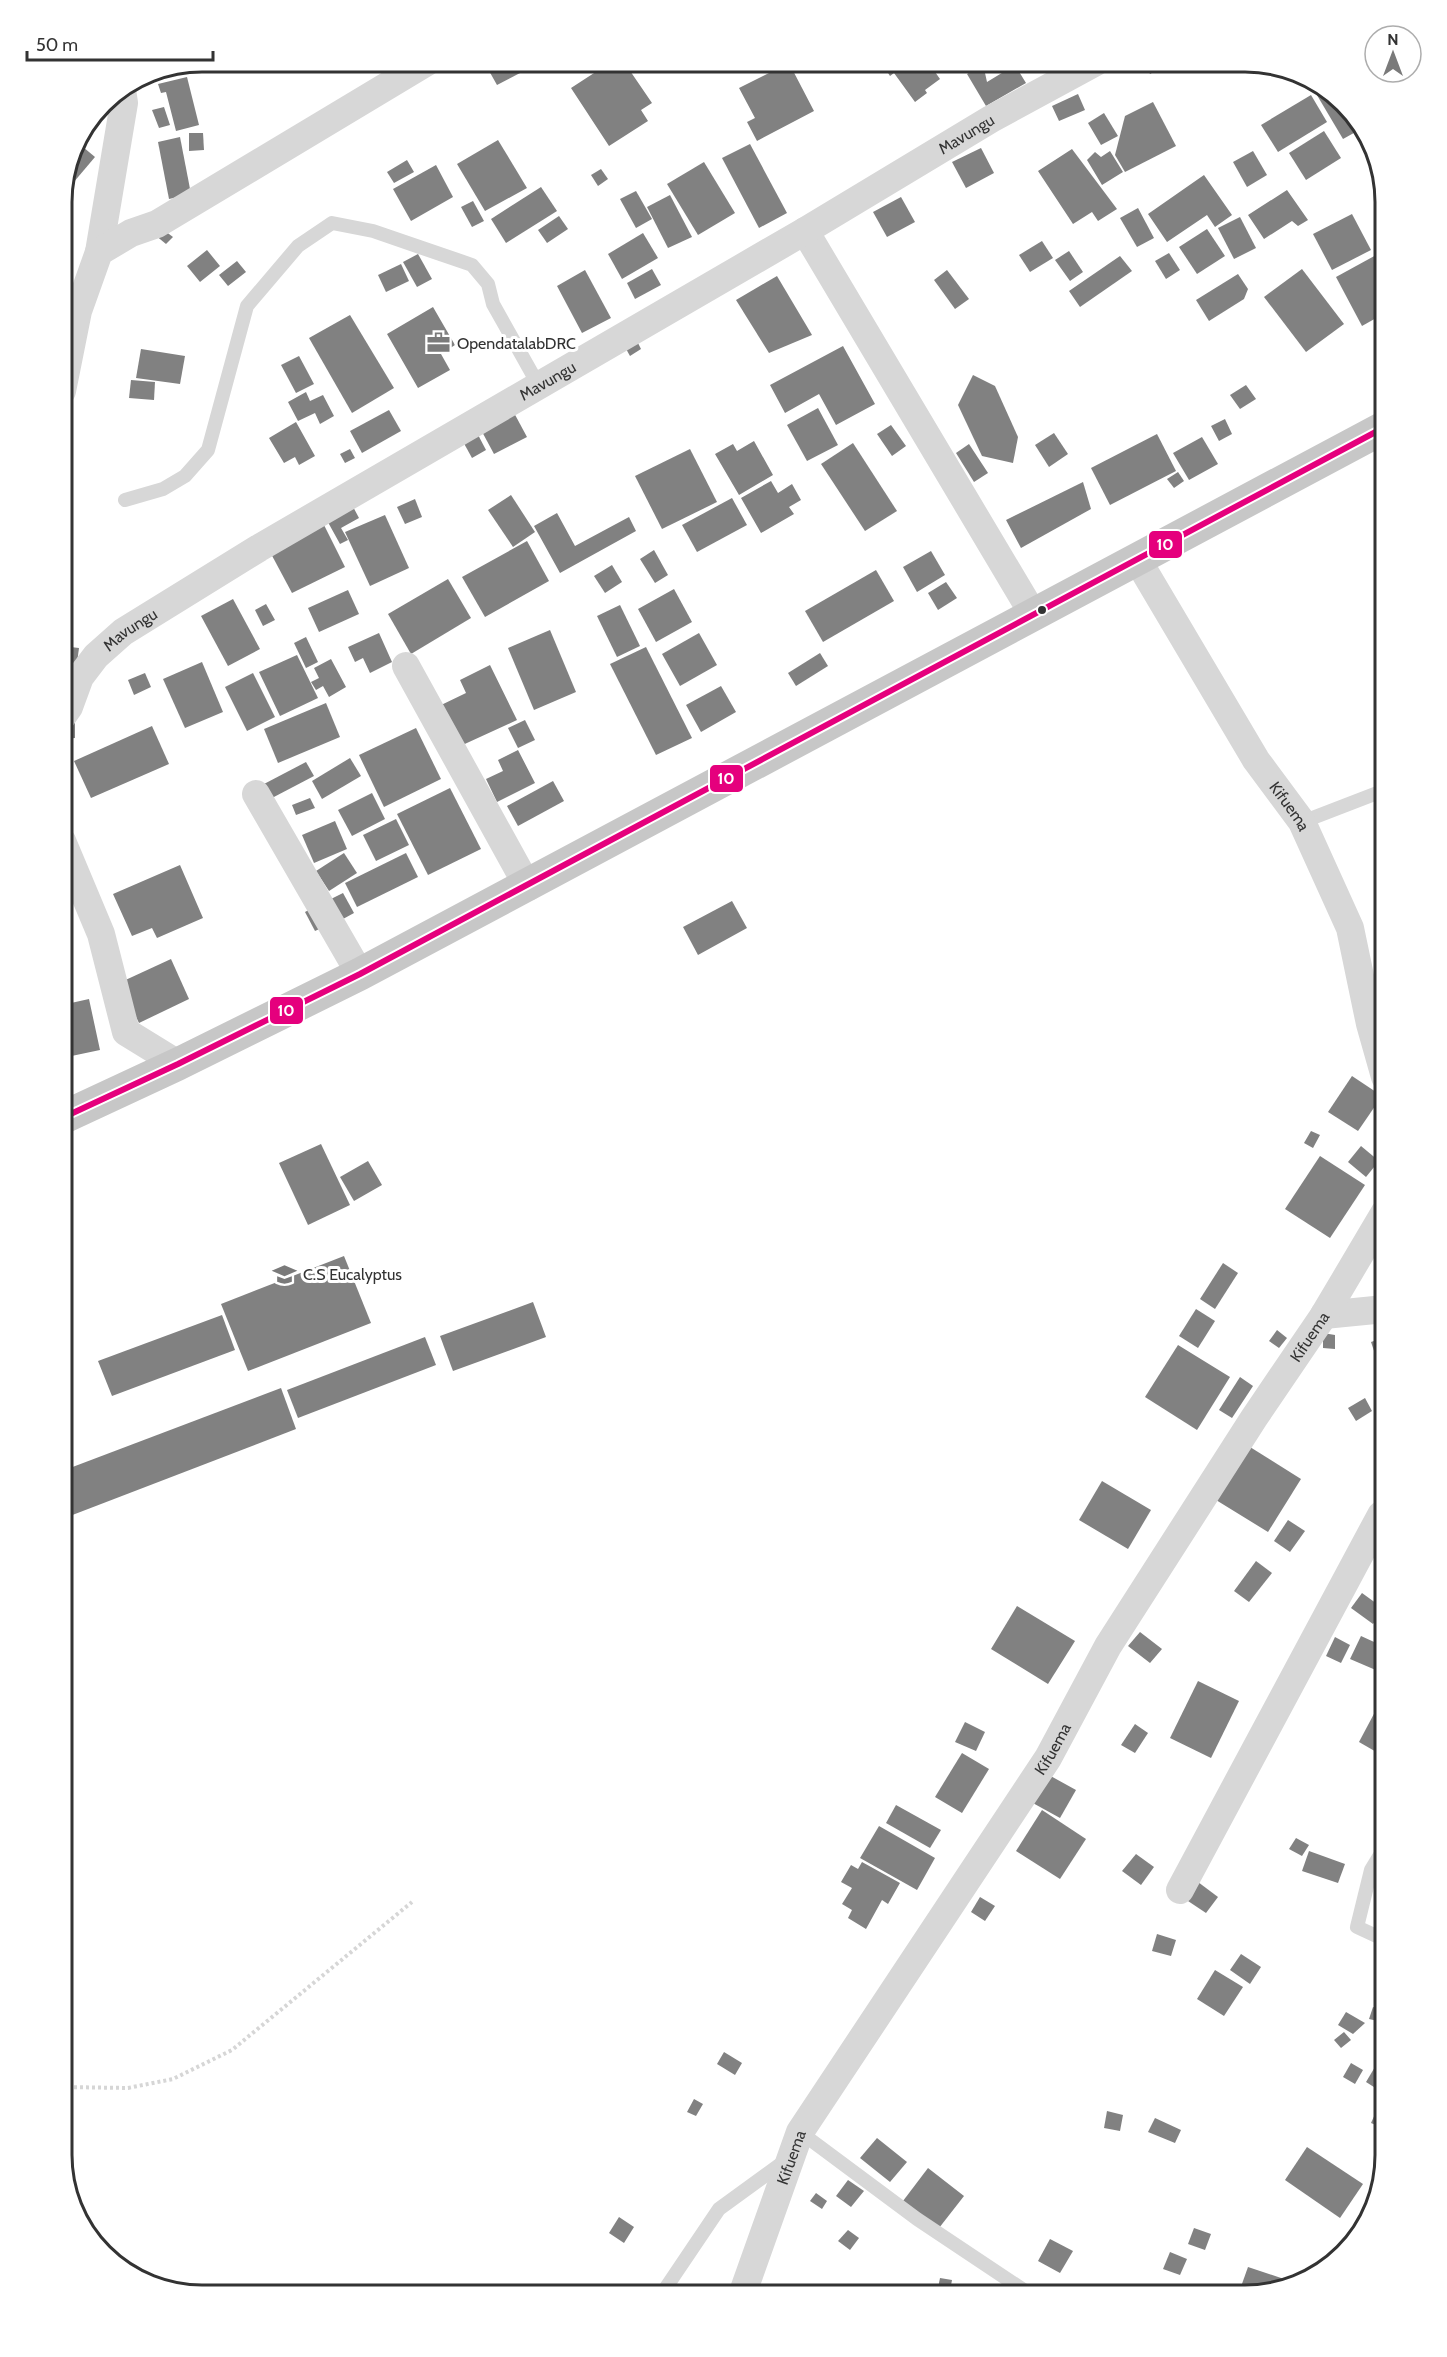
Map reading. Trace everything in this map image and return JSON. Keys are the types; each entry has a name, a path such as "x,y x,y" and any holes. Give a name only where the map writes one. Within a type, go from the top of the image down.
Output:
{"highway":[{"path":"72,1113 360,974 528,887 1033,614 1375,433"}],"street":[{"path":"99,252 131,233 157,224 410,72"},
{"name":"Mavungu","path":"72,699 80,677 96,656 123,632 259,548 805,231 991,119 1078,72"},
{"path":"72,341 78,311 99,252 123,99"},
{"path":"805,231 1033,614"},
{"name":"Kifuema","path":"1137,559 1256,760 1302,822 1350,928 1375,1014"},
{"path":"406,666 528,887"},
{"path":"256,794 360,974"},
{"path":"72,865 101,934 126,1032 178,1064"},
{"name":"Kifuema","path":"746,2285 796,2144 1048,1758 1108,1646 1254,1418 1324,1315 1375,1230"},
{"path":"1324,1315 1375,1310"},
{"path":"1180,1890 1375,1526"}],"lane":[{"path":"125,500 163,489 185,476 208,450 247,306 298,246 332,223 373,231 472,265 488,284 493,304 539,386"},
{"path":"1302,822 1375,794"},
{"path":"1375,1864 1371,1870 1357,1927 1375,1935"},
{"path":"668,2285 719,2210 796,2144 917,2219 1015,2285"}],"path":[{"path":"72,2087 128,2088 173,2079 232,2050 412,1902"}],"building":[{"path":"490,72 522,72 497,85"},
{"path":"596,72 631,72 652,103 641,110 648,121 609,146 571,88"},
{"path":"771,72 794,72 814,111 757,141 747,122 755,118 739,88"},
{"path":"887,72 935,72 940,79 925,90 927,93 915,102 894,73 890,76"},
{"path":"985,72 987,82 1003,72 1019,72 1026,83 986,106 967,74"},
{"path":"187,77 199,125 176,131 166,92 161,93 158,84"},
{"path":"1316,93 1343,116 1355,133 1343,139"},
{"path":"1078,94 1085,110 1059,121 1052,106"},
{"path":"1311,95 1327,122 1278,152 1261,125"},
{"path":"1153,102 1176,146 1125,172 1115,155 1125,116"},
{"path":"164,107 170,125 159,128 152,110"},
{"path":"1104,113 1118,136 1101,145 1088,123"},
{"path":"1324,131 1341,158 1306,180 1289,153"},
{"path":"189,133 203,133 204,150 189,151"},
{"path":"180,137 191,194 169,199 158,142"},
{"path":"498,140 527,188 485,211 457,164"},
{"path":"750,144 787,213 759,228 722,158"},
{"path":"84,148 95,157 74,182"},
{"path":"981,148 994,173 966,188 952,162"},
{"path":"1072,149 1117,209 1098,221 1092,212 1073,224 1038,171"},
{"path":"1110,151 1123,172 1102,185 1087,160 1095,152 1101,157"},
{"path":"1253,151 1267,175 1247,187 1233,162"},
{"path":"407,160 414,172 394,183 387,172"},
{"path":"704,162 735,213 698,235 667,184"},
{"path":"436,165 453,197 411,221 393,189"},
{"path":"601,169 608,179 598,186 591,175"},
{"path":"1204,175 1232,215 1215,227 1207,215 1167,242 1148,214"},
{"path":"541,187 557,211 506,243 491,219"},
{"path":"1287,190 1308,220 1298,226 1292,221 1264,239 1248,215"},
{"path":"636,191 652,219 636,228 620,199"},
{"path":"670,195 692,237 668,248 647,207"},
{"path":"901,197 915,222 887,237 873,212"},
{"path":"473,201 484,221 472,227 461,207"},
{"path":"1138,208 1154,238 1137,247 1120,218"},
{"path":"1352,214 1371,250 1332,270 1313,234"},
{"path":"559,216 568,229 547,243 538,230"},
{"path":"1240,217 1256,248 1234,259 1218,228"},
{"path":"161,228 173,237 166,244 155,235"},
{"path":"1207,229 1225,256 1197,274 1179,247"},
{"path":"643,233 658,258 622,279 608,254"},
{"path":"1042,241 1053,258 1030,272 1019,255"},
{"path":"207,250 220,266 200,282 187,266"},
{"path":"1069,251 1083,272 1070,281 1055,260"},
{"path":"1169,253 1180,270 1166,279 1155,261"},
{"path":"418,254 432,279 417,287 403,262"},
{"path":"1120,256 1132,271 1080,307 1069,291"},
{"path":"1375,256 1375,319 1362,326 1336,277"},
{"path":"237,261 246,272 228,286 219,275"},
{"path":"401,264 409,281 386,292 378,275"},
{"path":"652,269 661,285 635,299 627,283"},
{"path":"1302,269 1344,324 1306,352 1264,297"},
{"path":"585,270 611,318 582,333 557,286"},
{"path":"947,270 969,299 955,309 934,280"},
{"path":"1238,274 1248,289 1244,299 1209,321 1196,300"},
{"path":"777,276 812,335 769,353 736,300"},
{"path":"433,307 455,345 441,354 450,370 418,388 387,334"},
{"path":"350,315 394,388 352,413 309,338"},
{"path":"637,341 641,349 630,356 625,347"},
{"path":"843,346 875,404 836,425 819,394 785,413 770,385"},
{"path":"141,349 185,356 180,384 136,378"},
{"path":"299,356 314,384 296,393 281,365"},
{"path":"973,375 995,386 1018,437 1013,463 982,456 958,405"},
{"path":"131,380 155,382 154,400 129,398"},
{"path":"1246,385 1256,399 1240,409 1230,395"},
{"path":"306,392 310,401 323,395 334,416 320,424 315,413 298,421 288,402"},
{"path":"818,408 838,445 807,461 787,425"},
{"path":"389,410 401,431 362,453 350,431"},
{"path":"513,411 527,437 494,454 480,428"},
{"path":"1225,419 1232,434 1219,441 1211,426"},
{"path":"296,422 315,456 299,465 295,457 284,463 269,438"},
{"path":"891,425 906,446 892,456 877,434"},
{"path":"476,431 486,450 472,458 461,438"},
{"path":"1054,433 1068,454 1049,467 1035,445"},
{"path":"1157,434 1176,471 1110,505 1091,468"},
{"path":"1202,437 1218,464 1189,480 1173,453"},
{"path":"754,441 773,475 739,495 715,454 733,444 737,451"},
{"path":"853,443 897,511 865,531 821,464"},
{"path":"969,444 988,473 974,482 956,453"},
{"path":"350,449 355,458 345,463 340,454"},
{"path":"690,449 717,502 662,529 635,476"},
{"path":"1178,472 1184,481 1174,488 1167,479"},
{"path":"771,481 778,493 792,484 801,500 789,507 794,514 761,533 741,498"},
{"path":"1083,482 1091,509 1021,548 1006,520"},
{"path":"511,495 535,532 513,547 488,510"},
{"path":"732,498 747,525 697,552 682,525"},
{"path":"415,499 422,517 405,524 397,507"},
{"path":"350,501 359,518 341,528 348,540 340,544 324,515"},
{"path":"557,513 575,546 629,517 636,531 560,573 534,526"},
{"path":"385,515 409,568 370,586 345,532"},
{"path":"323,523 345,567 292,593 269,550"},
{"path":"527,541 549,581 485,617 462,577"},
{"path":"654,550 668,575 655,583 640,559"},
{"path":"931,551 945,575 917,592 903,567"},
{"path":"612,565 622,582 605,593 594,576"},
{"path":"876,570 894,601 823,642 805,611"},
{"path":"448,579 471,618 411,654 388,614"},
{"path":"946,582 957,598 938,610 928,593"},
{"path":"674,589 692,622 656,642 638,609"},
{"path":"348,590 359,614 319,632 308,608"},
{"path":"233,599 260,649 228,666 201,616"},
{"path":"266,604 275,620 263,626 255,610"},
{"path":"620,605 640,646 617,657 597,616"},
{"path":"550,630 576,692 534,710 508,648"},
{"path":"379,633 392,662 370,673 363,658 355,662 348,647"},
{"path":"699,633 717,665 680,686 662,654"},
{"path":"306,637 318,662 306,668 294,643"},
{"path":"72,647 79,648 75,678 72,678"},
{"path":"646,647 692,738 656,755 610,664"},
{"path":"820,653 828,666 796,686 788,673"},
{"path":"297,655 318,698 280,716 259,672"},
{"path":"331,659 346,687 329,697 323,686 316,690 311,682 319,678 314,668"},
{"path":"202,662 223,712 185,728 163,679"},
{"path":"490,665 517,720 456,748 437,707 466,693 460,680"},
{"path":"145,673 151,687 134,695 128,680"},
{"path":"253,673 275,717 247,731 225,687"},
{"path":"721,686 736,712 701,732 686,705"},
{"path":"326,703 340,737 278,763 264,729"},
{"path":"525,720 535,740 518,748 508,728"},
{"path":"72,723 75,723 75,738 72,738"},
{"path":"152,726 169,764 91,798 74,761"},
{"path":"416,728 441,779 384,807 359,755"},
{"path":"518,750 535,783 497,802 486,779 503,771 498,760"},
{"path":"350,758 361,776 322,799 312,781"},
{"path":"306,762 314,776 272,798 264,784"},
{"path":"553,781 564,801 518,826 507,806"},
{"path":"450,788 481,849 428,875 397,814"},
{"path":"372,793 385,819 352,836 338,810"},
{"path":"310,798 315,808 296,815 292,805"},
{"path":"396,819 409,845 376,861 363,835"},
{"path":"335,821 347,849 314,863 302,835"},
{"path":"344,853 357,873 329,891 316,871"},
{"path":"406,853 418,877 357,907 345,883"},
{"path":"180,865 203,918 157,938 152,928 132,936 113,894"},
{"path":"343,893 354,913 343,919 331,899"},
{"path":"732,901 747,928 698,955 683,927"},
{"path":"316,906 326,926 315,931 305,912"},
{"path":"171,959 189,999 139,1023 119,983"},
{"path":"89,999 100,1050 72,1056 72,1003"},
{"path":"1352,1076 1375,1091 1375,1106 1358,1131 1328,1112"},
{"path":"1311,1131 1320,1135 1313,1148 1304,1143"},
{"path":"321,1144 350,1205 308,1225 279,1163"},
{"path":"1361,1146 1375,1158 1375,1166 1366,1177 1348,1162"},
{"path":"1320,1156 1365,1185 1330,1238 1285,1209"},
{"path":"368,1161 382,1185 354,1201 340,1177"},
{"path":"344,1256 371,1323 248,1371 221,1304"},
{"path":"1223,1263 1238,1273 1215,1309 1200,1299"},
{"path":"533,1302 546,1337 453,1371 440,1336"},
{"path":"1196,1309 1215,1321 1198,1348 1179,1336"},
{"path":"222,1315 235,1350 112,1396 98,1361"},
{"path":"1277,1330 1287,1338 1279,1348 1269,1341"},
{"path":"1323,1333 1335,1335 1335,1349 1323,1348"},
{"path":"425,1337 436,1365 298,1418 287,1390"},
{"path":"1375,1341 1375,1354 1371,1342"},
{"path":"1178,1345 1230,1377 1197,1430 1145,1397"},
{"path":"1240,1377 1253,1386 1232,1418 1219,1410"},
{"path":"281,1388 296,1429 72,1515 72,1467"},
{"path":"1365,1398 1372,1411 1356,1421 1348,1408"},
{"path":"1250,1447 1301,1479 1268,1532 1216,1500"},
{"path":"1102,1481 1151,1510 1128,1549 1079,1520"},
{"path":"1288,1520 1305,1531 1290,1552 1274,1541"},
{"path":"1256,1561 1272,1573 1249,1602 1234,1591"},
{"path":"1362,1593 1375,1602 1375,1621 1373,1624 1351,1608"},
{"path":"1017,1606 1075,1641 1048,1684 991,1649"},
{"path":"1140,1632 1162,1649 1150,1663 1128,1646"},
{"path":"1361,1636 1375,1642 1375,1670 1350,1659"},
{"path":"1335,1637 1350,1645 1341,1663 1326,1656"},
{"path":"1198,1681 1239,1701 1211,1758 1170,1738"},
{"path":"1375,1712 1375,1751 1359,1742"},
{"path":"965,1722 985,1732 976,1751 955,1742"},
{"path":"1135,1724 1148,1733 1135,1753 1121,1745"},
{"path":"962,1753 989,1769 962,1813 935,1797"},
{"path":"1047,1774 1076,1790 1060,1818 1031,1802"},
{"path":"896,1805 941,1830 930,1848 886,1823"},
{"path":"1042,1810 1086,1839 1060,1879 1016,1851"},
{"path":"879,1826 935,1858 917,1890 860,1858"},
{"path":"1296,1838 1309,1845 1302,1856 1289,1849"},
{"path":"1309,1851 1345,1864 1338,1883 1302,1871"},
{"path":"1136,1854 1154,1867 1141,1885 1122,1871"},
{"path":"862,1862 900,1883 888,1904 882,1900 866,1929 848,1918 852,1910 842,1904 852,1888 841,1882 851,1865 858,1869"},
{"path":"1198,1882 1218,1897 1206,1913 1185,1899"},
{"path":"980,1897 995,1906 985,1921 971,1912"},
{"path":"1157,1934 1176,1940 1171,1956 1152,1951"},
{"path":"1241,1954 1261,1967 1250,1984 1230,1970"},
{"path":"1215,1970 1243,1987 1224,2016 1197,1999"},
{"path":"1373,2007 1375,2008 1375,2020 1369,2019"},
{"path":"1346,2012 1365,2023 1353,2034 1338,2025"},
{"path":"1344,2032 1351,2040 1341,2048 1334,2040"},
{"path":"724,2052 742,2063 735,2075 717,2064"},
{"path":"1351,2063 1363,2070 1355,2084 1343,2077"},
{"path":"1375,2067 1375,2088 1366,2082"},
{"path":"694,2099 703,2104 696,2116 687,2112"},
{"path":"1107,2111 1123,2115 1120,2131 1104,2128"},
{"path":"1155,2118 1181,2130 1175,2143 1148,2132"},
{"path":"877,2138 907,2162 890,2182 860,2158"},
{"path":"1307,2147 1363,2184 1340,2218 1285,2180"},
{"path":"928,2168 964,2196 939,2228 903,2201"},
{"path":"848,2180 864,2191 851,2207 836,2196"},
{"path":"816,2193 827,2201 822,2209 810,2201"},
{"path":"619,2217 634,2227 624,2243 609,2233"},
{"path":"1194,2228 1211,2234 1205,2250 1188,2244"},
{"path":"848,2230 859,2238 850,2250 838,2241"},
{"path":"1050,2239 1073,2251 1060,2273 1038,2261"},
{"path":"1170,2252 1187,2259 1180,2275 1163,2269"},
{"path":"1248,2267 1283,2279 1253,2285 1242,2285"},
{"path":"940,2278 952,2280 951,2285 939,2285"}],"transit line":[{"name":"10","path":"72,1113 360,974 1375,432"}],"place":[{"name":"OpendatalabDRC","path":"439,343"},
{"name":"C.S Eucalyptus","path":"285,1274"}]}
